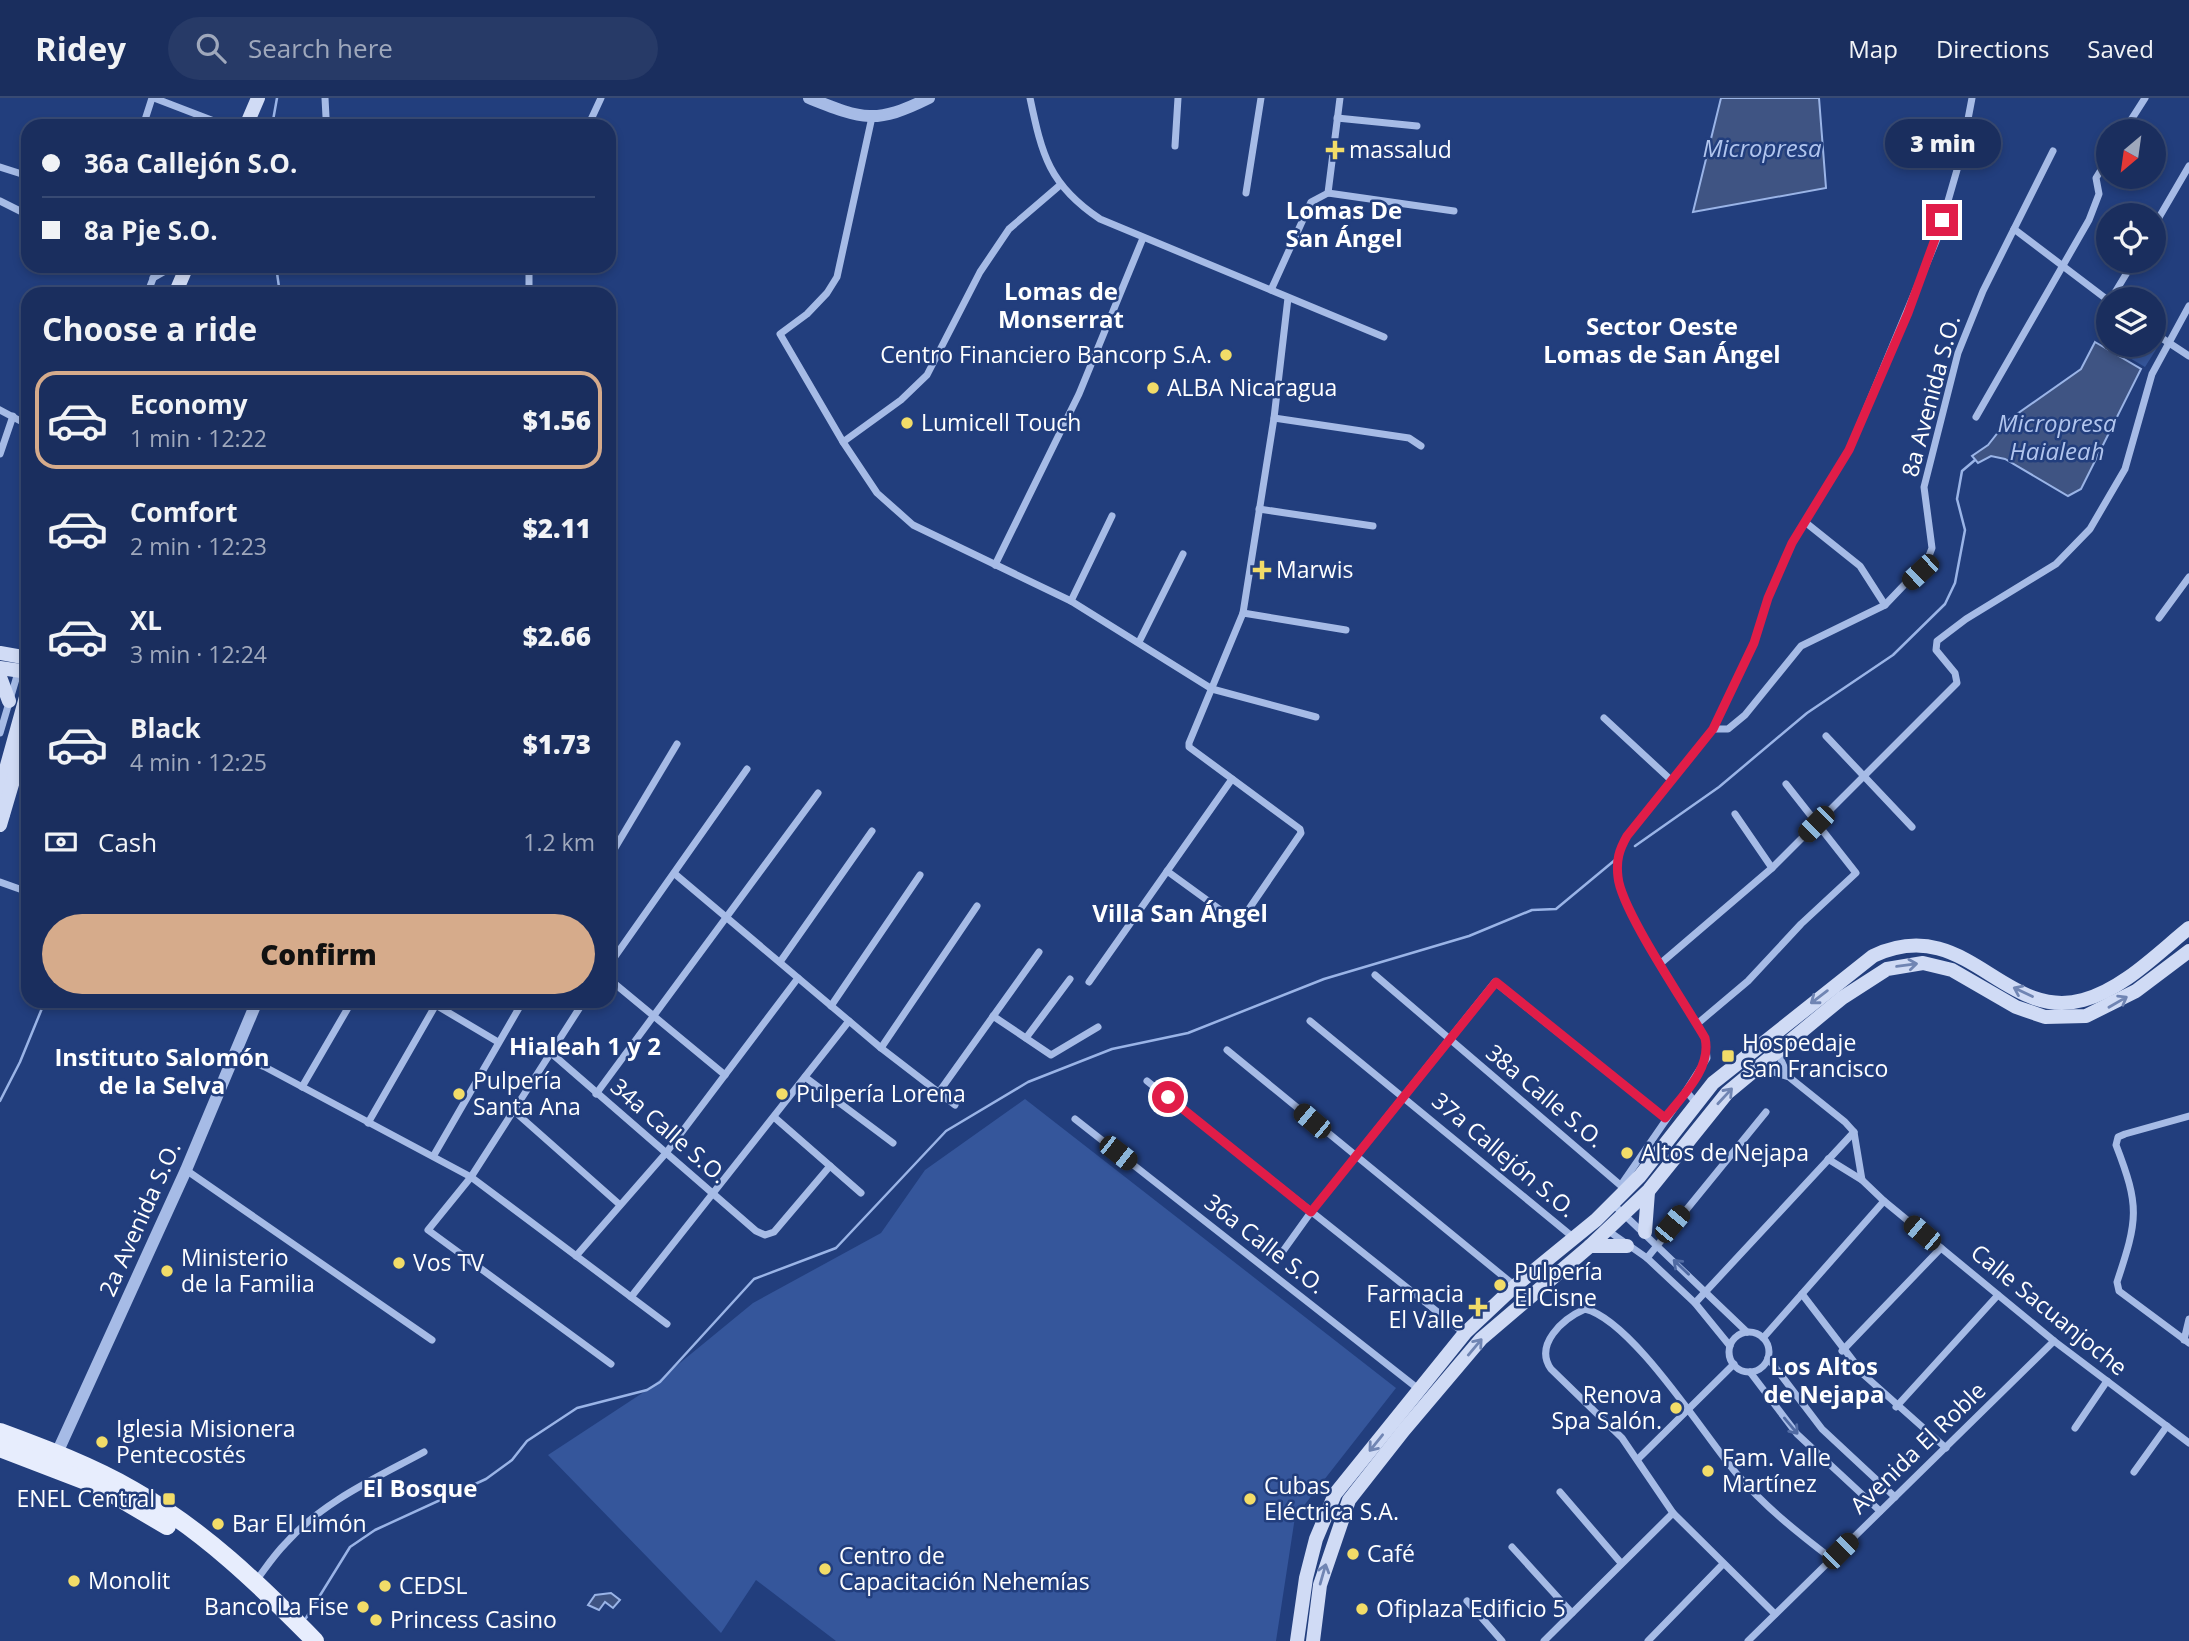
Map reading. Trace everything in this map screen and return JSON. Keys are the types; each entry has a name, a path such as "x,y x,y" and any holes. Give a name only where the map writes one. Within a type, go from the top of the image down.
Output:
{"main road":[{"path":"249,119 258,98"},
{"path":"0,653 21,663"},
{"path":"0,668 21,664"},
{"path":"0,677 9,701"},
{"path":"1,820 5,769 21,714"},
{"path":"1,820 21,753"},
{"path":"1297,1641 1306,1578 1316,1539 1331,1504 1425,1394 1481,1339 1590,1246 1624,1188 1664,1149 1713,1083 1735,1063 1873,956 1889,948 1919,944 1935,946 1955,953 2026,994 2063,1003 2084,1000 2111,987 2189,928"},
{"path":"1314,1641 1320,1585 1349,1500 1465,1334 1515,1286 1575,1239 1625,1214 1649,1190 1727,1093 1751,1070 1870,979 1887,969 1905,964 1923,963 1952,970 2015,1007 2045,1017 2065,1019 2086,1016 2112,1006 2189,951"},
{"path":"1682,1149 1686,1134 1701,1113 1697,1104"},
{"path":"1645,1232 1644,1215 1649,1190"},
{"path":"1590,1246 1627,1246"},
{"path":"0,1432 57,1453 153,1502 255,1582 314,1641"},
{"path":"0,1448 99,1486 155,1518 225,1570 300,1641"}],"street":[{"path":"146,119 153,98 208,119"},
{"path":"325,98 326,117"},
{"path":"591,119 601,98"},
{"path":"809,98 853,115 872,117 888,116 929,98"},
{"path":"1030,98 1045,161 1059,186 1079,205 1100,219 1143,238 1384,337"},
{"path":"1175,146 1178,98"},
{"path":"1246,194 1261,98"},
{"path":"1328,193 1340,98"},
{"path":"1713,729 1754,643 1768,598 1792,543 1849,450 1908,313 1942,220 1961,156 1972,98"},
{"path":"2132,119 2145,98"},
{"path":"872,117 837,277 827,293 807,314 780,334 843,442 877,493 913,525 1070,601 1212,688 1316,717"},
{"path":"1336,118 1417,126"},
{"name":"8a Avenida S.O.","path":"1661,963 1632,913 1618,880 1617,856 1627,836 1713,729 1728,729 1745,715 1801,646 1885,605 1920,572 1932,548 1924,487 1926,473 1968,322 2053,151"},
{"path":"2166,205 2189,166"},
{"path":"0,167 21,174"},
{"path":"843,442 901,400 927,375 980,272 1009,229 1059,186"},
{"path":"1976,417 2089,220 2099,194 2098,189"},
{"path":"1271,290 1311,202 1328,193 1454,211"},
{"path":"0,201 21,212"},
{"path":"2014,229 2096,290"},
{"path":"995,565 1079,394 1143,238"},
{"path":"150,287 155,273"},
{"path":"153,278 162,273"},
{"path":"1167,871 1233,919 1245,916 1301,833 1300,829 1189,747 1243,613 1274,418 1289,298"},
{"path":"1624,1188 1665,1118 1707,1058 1705,1038 1661,963 1772,868 1957,683 1955,673 1936,650 1937,641 1966,619 2056,564 2090,529 2124,469 2152,374 2189,306"},
{"path":"2168,343 2189,356"},
{"path":"0,410 21,421"},
{"path":"0,454 13,416"},
{"path":"1274,418 1409,438 1421,446"},
{"path":"1259,509 1373,526"},
{"path":"1070,601 1112,516"},
{"path":"1805,522 1860,566 1885,605"},
{"path":"1139,642 1183,554"},
{"path":"2159,618 2189,577"},
{"path":"1243,613 1346,630"},
{"path":"0,733 21,671"},
{"path":"1604,718 1671,780"},
{"path":"1826,736 1912,827"},
{"path":"616,846 677,744"},
{"path":"616,955 747,769"},
{"path":"1089,982 1232,779"},
{"path":"1697,1024 1748,981 1801,924 1856,873 1786,784"},
{"path":"596,1094 818,793"},
{"path":"1735,814 1772,868"},
{"path":"780,962 872,831"},
{"path":"675,874 881,1048 955,1105"},
{"path":"831,1006 920,875"},
{"path":"0,883 21,890"},
{"path":"881,1048 977,906"},
{"path":"939,1092 1039,952"},
{"name":"38a Calle S.O.","path":"1375,975 1624,1188"},
{"path":"576,1256 667,1153 798,978"},
{"path":"1026,1038 1070,979"},
{"path":"1278,1258 1447,1039 1496,982 1665,1118"},
{"path":"616,985 725,1075"},
{"name":"2a Avenida S.O.","path":"57,1453 186,1170 254,1008"},
{"path":"302,1087 348,1008"},
{"path":"368,1123 431,1008"},
{"path":"444,1008 498,1042"},
{"path":"434,1155 519,1008"},
{"path":"579,1008 471,1177 428,1230 611,1364"},
{"path":"993,1016 1051,1055 1098,1027"},
{"path":"631,1297 849,1021"},
{"name":"37a Callejón S.O.","path":"1310,1021 1575,1239"},
{"path":"1781,1047 1781,1060 1789,1077"},
{"path":"1227,1050 1515,1286"},
{"name":"34a Calle S.O.","path":"550,1052 756,1231 765,1234 774,1232 830,1166"},
{"path":"233,1055 302,1087 471,1177 667,1324"},
{"path":"1751,1070 1763,1068 1789,1077 1854,1132 1862,1180"},
{"path":"805,1077 893,1143"},
{"path":"1147,1081 1465,1334"},
{"path":"1686,1091 1697,1104"},
{"path":"514,1111 620,1204"},
{"path":"1647,1258 1766,1112"},
{"path":"2187,1341 2119,1291 2117,1282 2134,1220 2134,1196 2116,1145 2118,1137 2189,1116"},
{"path":"774,1117 860,1194"},
{"name":"36a Calle S.O.","path":"1075,1119 1425,1394"},
{"path":"1695,1303 1854,1132"},
{"name":"Calle Sacuanjoche","path":"1828,1160 1862,1180 2054,1341 2189,1443"},
{"path":"186,1170 432,1340"},
{"path":"1763,1338 1884,1201"},
{"path":"1613,1204 1657,1243 1747,1332 1763,1338 1769,1347 1768,1358 1761,1368 1750,1371"},
{"path":"1602,1226 1647,1258 1695,1303 1730,1346 1734,1364"},
{"path":"1842,1351 1941,1248"},
{"path":"1802,1294 1842,1351 1896,1407 1946,1448"},
{"path":"1896,1407 1998,1295"},
{"path":"1775,1614 1673,1513 1622,1438 1545,1360 1545,1347 1558,1327 1585,1309 1595,1311 1610,1321 1690,1408 1736,1473 1793,1529 1832,1559"},
{"path":"2187,1341 2189,1319"},
{"path":"1730,1346 1736,1336 1747,1332"},
{"name":"Avenida El Roble","path":"1748,1641 2054,1341"},
{"path":"1768,1358 1822,1429 1895,1497"},
{"path":"1734,1364 1750,1371 1797,1434 1880,1511"},
{"path":"1638,1459 1734,1364"},
{"path":"2075,1428 2107,1381"},
{"path":"2134,1472 2166,1426"},
{"path":"255,1582 286,1542 321,1512 352,1491 424,1452"},
{"path":"1560,1492 1622,1563"},
{"path":"1544,1641 1673,1513"},
{"path":"1512,1547 1572,1613"},
{"path":"1648,1641 1723,1564"},
{"path":"1467,1601 1502,1641"}],"shaded area":[{"path":"2128,357 2151,357 2145,367"},
{"path":"1025,1099 1396,1388 1295,1517 1276,1641 836,1641 756,1580 721,1633 548,1455 647,1390 753,1303 881,1233 925,1170"}],"water":[{"name":"Micropresa","path":"1721,98 1819,98 1826,188 1693,212"},
{"name":"Micropresa Haialeah","path":"2095,342 2096,357 2121,357 2141,369 2081,489 2068,496 2005,459 1991,456 1978,463 1972,456 1988,445 2007,421 2081,369"},
{"path":"611,1593 620,1600 613,1608 605,1602 599,1610 588,1605 595,1595"}],"waterway":[{"path":"273,119 277,98"},
{"path":"277,273 279,287"},
{"path":"1635,846 1719,787 1807,713 1893,655 1945,604 1955,583 1965,530 1957,499 1962,471 1975,460"},
{"path":"306,1618 350,1547 375,1530 486,1479 512,1460 527,1441 577,1408 647,1390 660,1382 754,1279 836,1248 946,1131 1028,1082 1112,1049 1188,1033 1324,979 1469,936 1532,910 1556,909 1615,860"},
{"path":"0,1101 20,1062 42,1008"}],"place":[{"name":"massalud","path":"1335,150"},
{"name":"Centro Financiero Bancorp S.A.","path":"1226,355"},
{"name":"ALBA Nicaragua","path":"1153,388"},
{"name":"Lumicell Touch","path":"907,423"},
{"name":"Marwis","path":"1262,570"},
{"name":"Hospedaje San Francisco","path":"1728,1056"},
{"name":"Pulpería Santa Ana","path":"459,1094"},
{"name":"Pulpería Lorena","path":"782,1094"},
{"name":"Altos de Nejapa","path":"1627,1153"},
{"name":"Vos TV","path":"399,1263"},
{"name":"Ministerio de la Familia","path":"167,1271"},
{"name":"Pulpería El Cisne","path":"1500,1285"},
{"name":"Farmacia El Valle","path":"1478,1307"},
{"name":"Renova Spa Salón.","path":"1676,1408"},
{"name":"Iglesia Misionera Pentecostés","path":"102,1442"},
{"name":"Fam. Valle Martínez","path":"1708,1471"},
{"name":"ENEL Central","path":"169,1499"},
{"name":"Cubas Eléctrica S.A.","path":"1250,1499"},
{"name":"Bar El Limón","path":"218,1524"},
{"name":"Café","path":"1353,1554"},
{"name":"Centro de Capacitación Nehemías","path":"825,1569"},
{"name":"Monolit","path":"74,1581"},
{"name":"CEDSL","path":"385,1586"},
{"name":"Banco La Fise","path":"363,1607"},
{"name":"Ofiplaza Edificio 5","path":"1362,1609"},
{"name":"Princess Casino","path":"376,1620"}],"district":[{"name":"Lomas De San Ángel","path":"1344,225"},
{"name":"Lomas de Monserrat","path":"1061,306"},
{"name":"Sector Oeste Lomas de San Ángel","path":"1662,341"},
{"name":"Villa San Ángel","path":"1180,914"},
{"name":"Hialeah 1 y 2","path":"585,1047"},
{"name":"Instituto Salomón de la Selva","path":"162,1072"},
{"name":"Los Altos de Nejapa","path":"1824,1381"},
{"name":"El Bosque","path":"420,1489"}],"route":[{"path":"1168,1097 1311,1212 1491,984 1496,982 1502,984 1586,1056 1665,1118 1707,1058 1707,1047 1705,1038 1632,913 1618,880 1617,856 1627,836 1713,729 1754,643 1768,598 1792,543 1849,450 1908,313 1942,220"}]}
